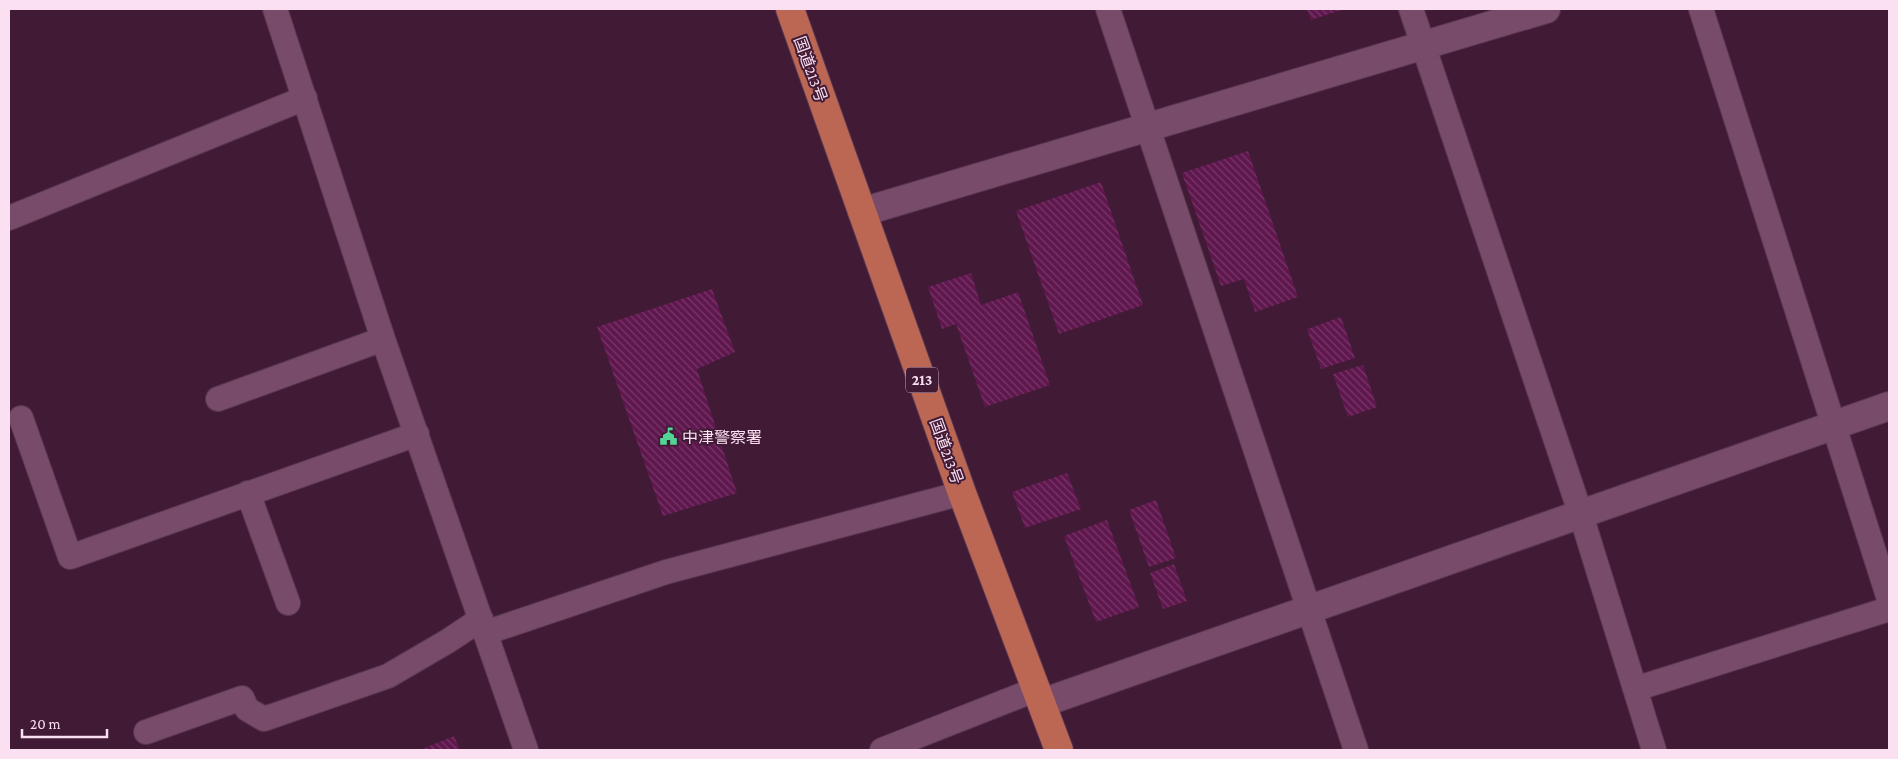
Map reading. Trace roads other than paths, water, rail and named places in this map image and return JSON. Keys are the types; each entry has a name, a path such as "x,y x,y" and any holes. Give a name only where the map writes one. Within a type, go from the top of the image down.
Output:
{"highway":[{"name":"国道213号","path":"790,9 962,493 1059,750"}],"street":[{"path":"275,9 383,339 526,750"},
{"path":"1108,9 1356,750"},
{"path":"1411,9 1581,515 1654,750"},
{"path":"862,212 1546,9"},
{"path":"1701,9 1889,599"},
{"path":"9,218 305,98"},
{"path":"218,400 383,339"},
{"path":"882,750 1039,696 1308,610 1889,406"},
{"path":"21,418 70,557 417,434"},
{"path":"146,732 242,698 247,709 264,719 388,676 448,641 483,626 666,572 962,493"},
{"path":"248,494 288,604"},
{"path":"1635,689 1889,609"}],"place":[{"name":"中津警察署","path":"668,437"}]}
